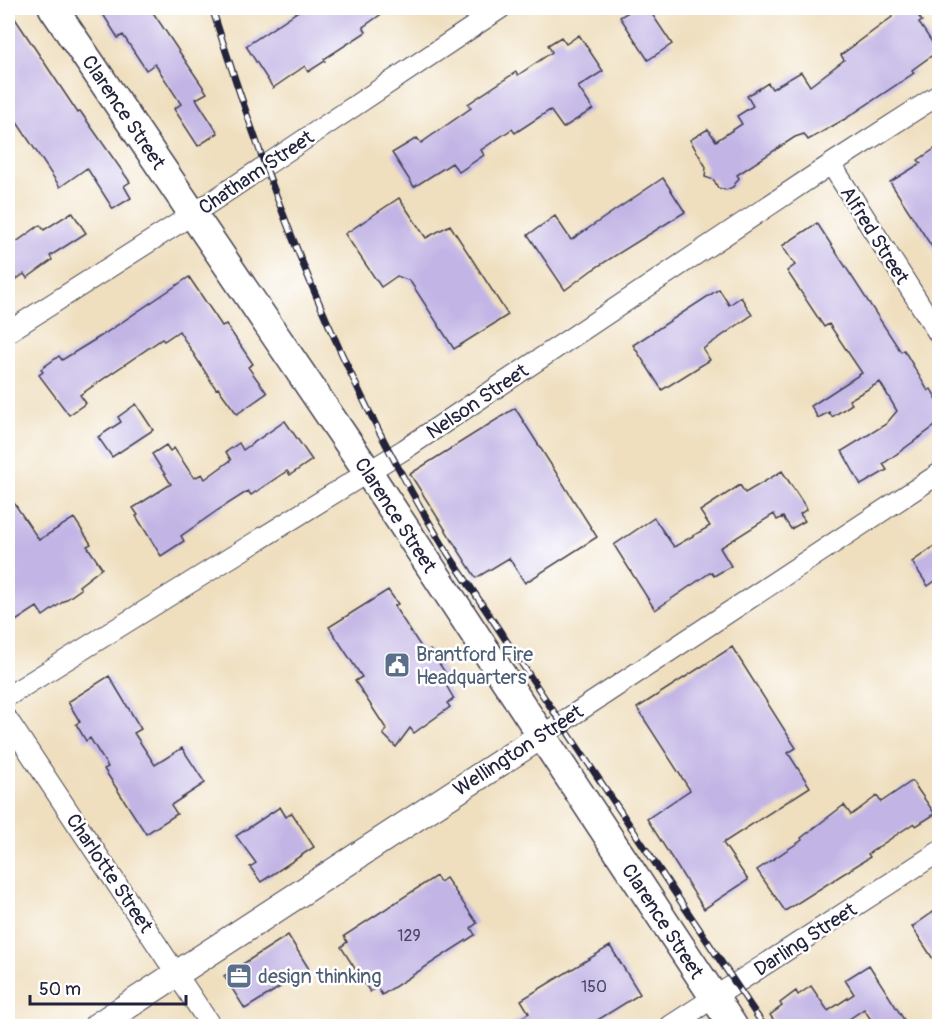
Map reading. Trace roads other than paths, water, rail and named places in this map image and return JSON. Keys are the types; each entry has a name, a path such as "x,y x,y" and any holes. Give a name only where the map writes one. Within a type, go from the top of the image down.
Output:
{"main road":[{"name":"Clarence Street","path":"53,8 368,472 733,1026"}],"street":[{"name":"Chatham Street","path":"8,332 193,214 501,8"},
{"name":"Nelson Street","path":"8,696 368,472 939,94"},
{"name":"Alfred Street","path":"831,164 939,336"},
{"name":"Wellington Street","path":"98,1026 939,473"},
{"name":"Charlotte Street","path":"8,720 211,1026"},
{"name":"Darling Street","path":"670,1026 939,851"}],"railway":[{"path":"212,8 259,149 313,288 342,356 409,488 447,552 764,1026"}],"place":[{"name":"Brantford Fire Headquarters","path":"397,665"},
{"name":"design thinking","path":"239,976"}]}
